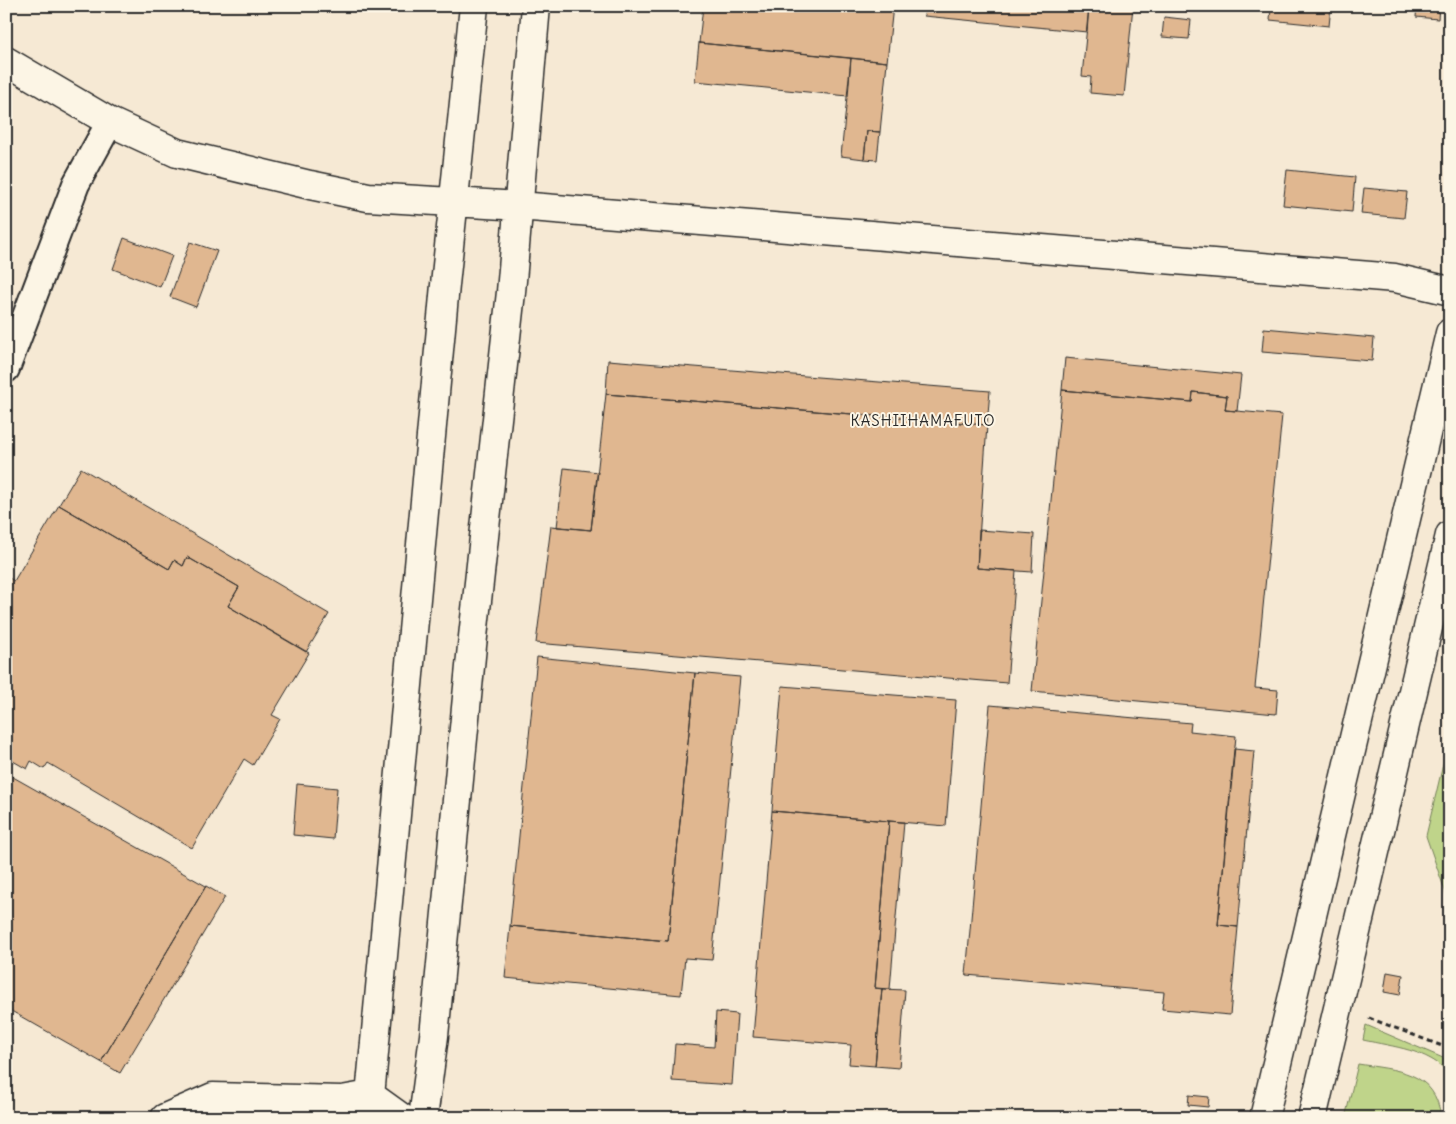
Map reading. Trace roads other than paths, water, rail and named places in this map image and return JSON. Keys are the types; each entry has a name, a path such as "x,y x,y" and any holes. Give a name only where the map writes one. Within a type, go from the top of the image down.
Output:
{"street":[{"path":"369,1106 445,285 474,6"},
{"path":"423,1118 434,1036 519,206 536,6"},
{"path":"6,61 110,122 177,153 310,186 368,197 519,206 1395,278 1450,291"},
{"path":"6,369 76,184 110,122"},
{"path":"1264,1118 1450,333"},
{"path":"1312,1118 1450,535"},
{"path":"164,1118 213,1097 342,1100 369,1106 402,1118"}],"district":[{"name":"KASHIIHAMAFUTO","path":"923,421"}]}
